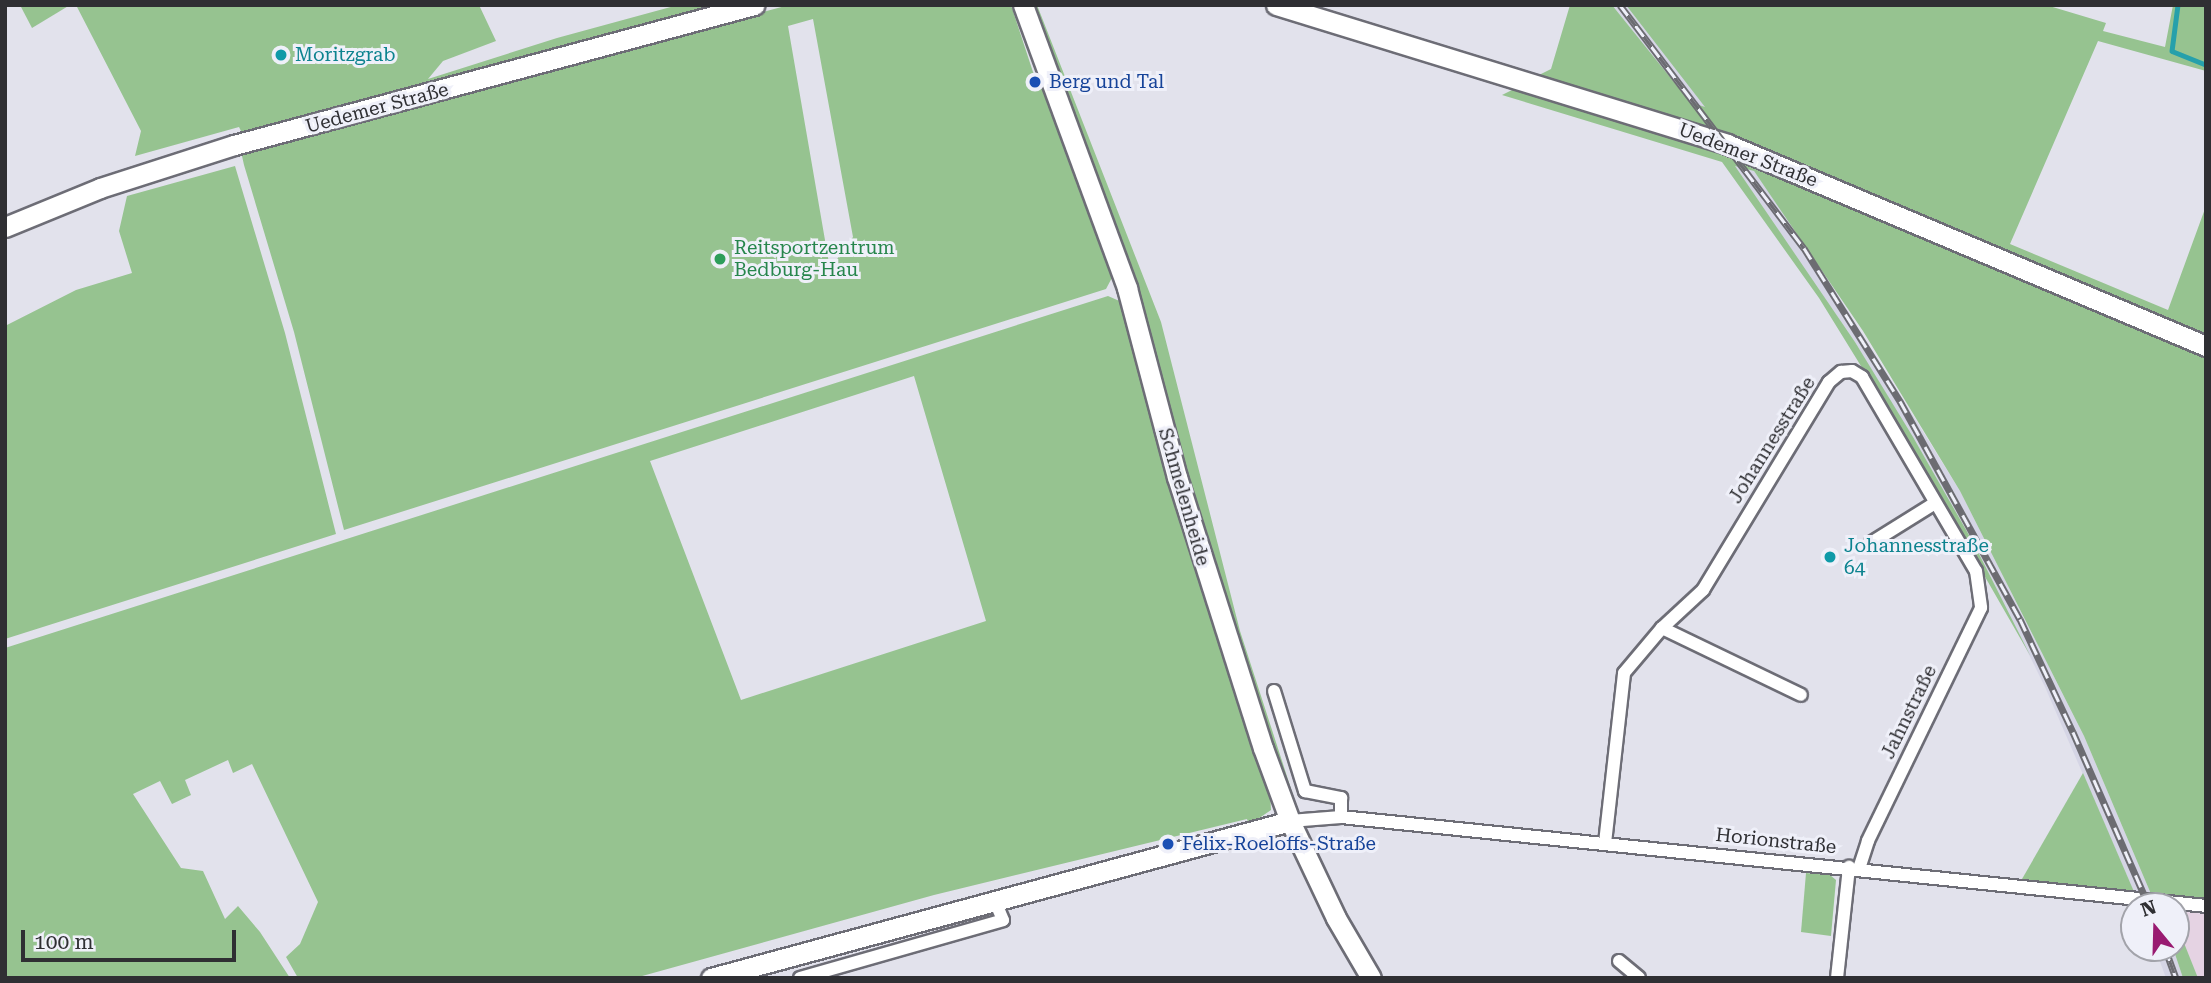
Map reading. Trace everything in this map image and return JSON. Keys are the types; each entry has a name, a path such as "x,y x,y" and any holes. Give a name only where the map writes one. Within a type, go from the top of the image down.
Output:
{"main road":[{"name":"Uedemer Straße","path":"5,227 100,188 234,145 754,5"},
{"name":"Schmelenheide","path":"1023,5 1127,288 1185,502 1290,821 1336,918 1371,978"},
{"name":"Uedemer Straße","path":"1276,5 1727,144 2206,346"},
{"path":"711,978 994,899 1290,821"}],"street":[{"name":"Johannesstraße","path":"1605,843 1624,673 1662,628 1703,590 1829,382 1841,372 1852,371 1862,377 1976,571"},
{"path":"1871,543 1935,503"},
{"name":"Jahnstraße","path":"1837,978 1854,868 1981,608 1976,571"},
{"path":"1662,628 1801,695"},
{"path":"1275,691 1305,791 1341,798 1341,817"},
{"name":"Horionstraße","path":"1290,821 1341,817 2069,890 2133,901 2206,906"},
{"path":"800,978 1003,920 994,899"},
{"path":"1619,961 1639,978"}],"shaded area":[{"path":"1612,5 1626,5 1707,108 1690,103"},
{"path":"1734,165 1754,171 1811,252 1960,491 2084,736 2150,892 2134,892 2045,687 1973,542 1855,342"},
{"path":"2190,912 2206,914 2206,978 2198,978 2190,959"},
{"path":"2160,962 2178,962 2183,978 2166,978"}],"green space":[{"path":"20,5 70,5 32,28"},
{"path":"76,5 479,5 496,41 443,61 428,79 557,38 678,5 730,5 243,135 239,127 135,156 141,131"},
{"path":"789,5 1011,5 1033,72 1059,118 1115,272 1106,289 344,530 294,332 244,165 242,156 248,149","holes":["813,19 853,237 830,269 788,26"]},
{"path":"1032,5 1037,5 1161,322 1240,631 1294,798 1287,796"},
{"path":"1570,5 1612,5 1690,102 1705,107 1626,5 2046,5 2106,23 2103,31 2165,47 2173,5 2206,5 2206,71 2098,41 2010,244 2168,310 2206,206 2206,336 1736,141 1533,78 1551,69"},
{"path":"1518,87 1727,152 2206,353 2206,898 2190,897 2190,892 2150,892 2084,736 1960,491 1863,331 1754,171 1735,166 1855,342 1913,437 1973,542 2031,657 1906,439 1819,298 1722,162 1502,95"},
{"path":"235,166 285,333 336,534 5,639 5,326 76,290 132,273 119,231 127,196"},
{"path":"1108,296 1124,303 1270,791 1271,810 1249,825 1247,819 934,895 635,978 298,978 286,957 300,944 318,902 252,764 233,773 228,760 185,780 191,795 172,804 160,781 133,794 181,868 203,871 225,919 238,906 260,932 290,978 5,978 5,648","holes":["914,376 986,621 741,700 650,461"]},
{"path":"2083,773 2134,892 2022,879"},
{"path":"1806,873 1830,875 1836,880 1831,936 1801,932"},
{"path":"2190,958 2198,978 2183,978 2178,962 2190,962"}],"waterway":[{"path":"2178,5 2172,51 2206,65"}],"railway":[{"path":"1620,5 1804,248 1900,401 2020,619 2143,892"},
{"path":"2170,962 2176,978"}],"place":[{"name":"Moritzgrab","path":"281,55"},
{"name":"Berg und Tal","path":"1035,82"},
{"name":"Reitsportzentrum Bedburg-Hau","path":"720,259"},
{"name":"Johannesstraße 64","path":"1830,557"},
{"name":"Felix-Roeloffs-Straße","path":"1168,844"}]}
